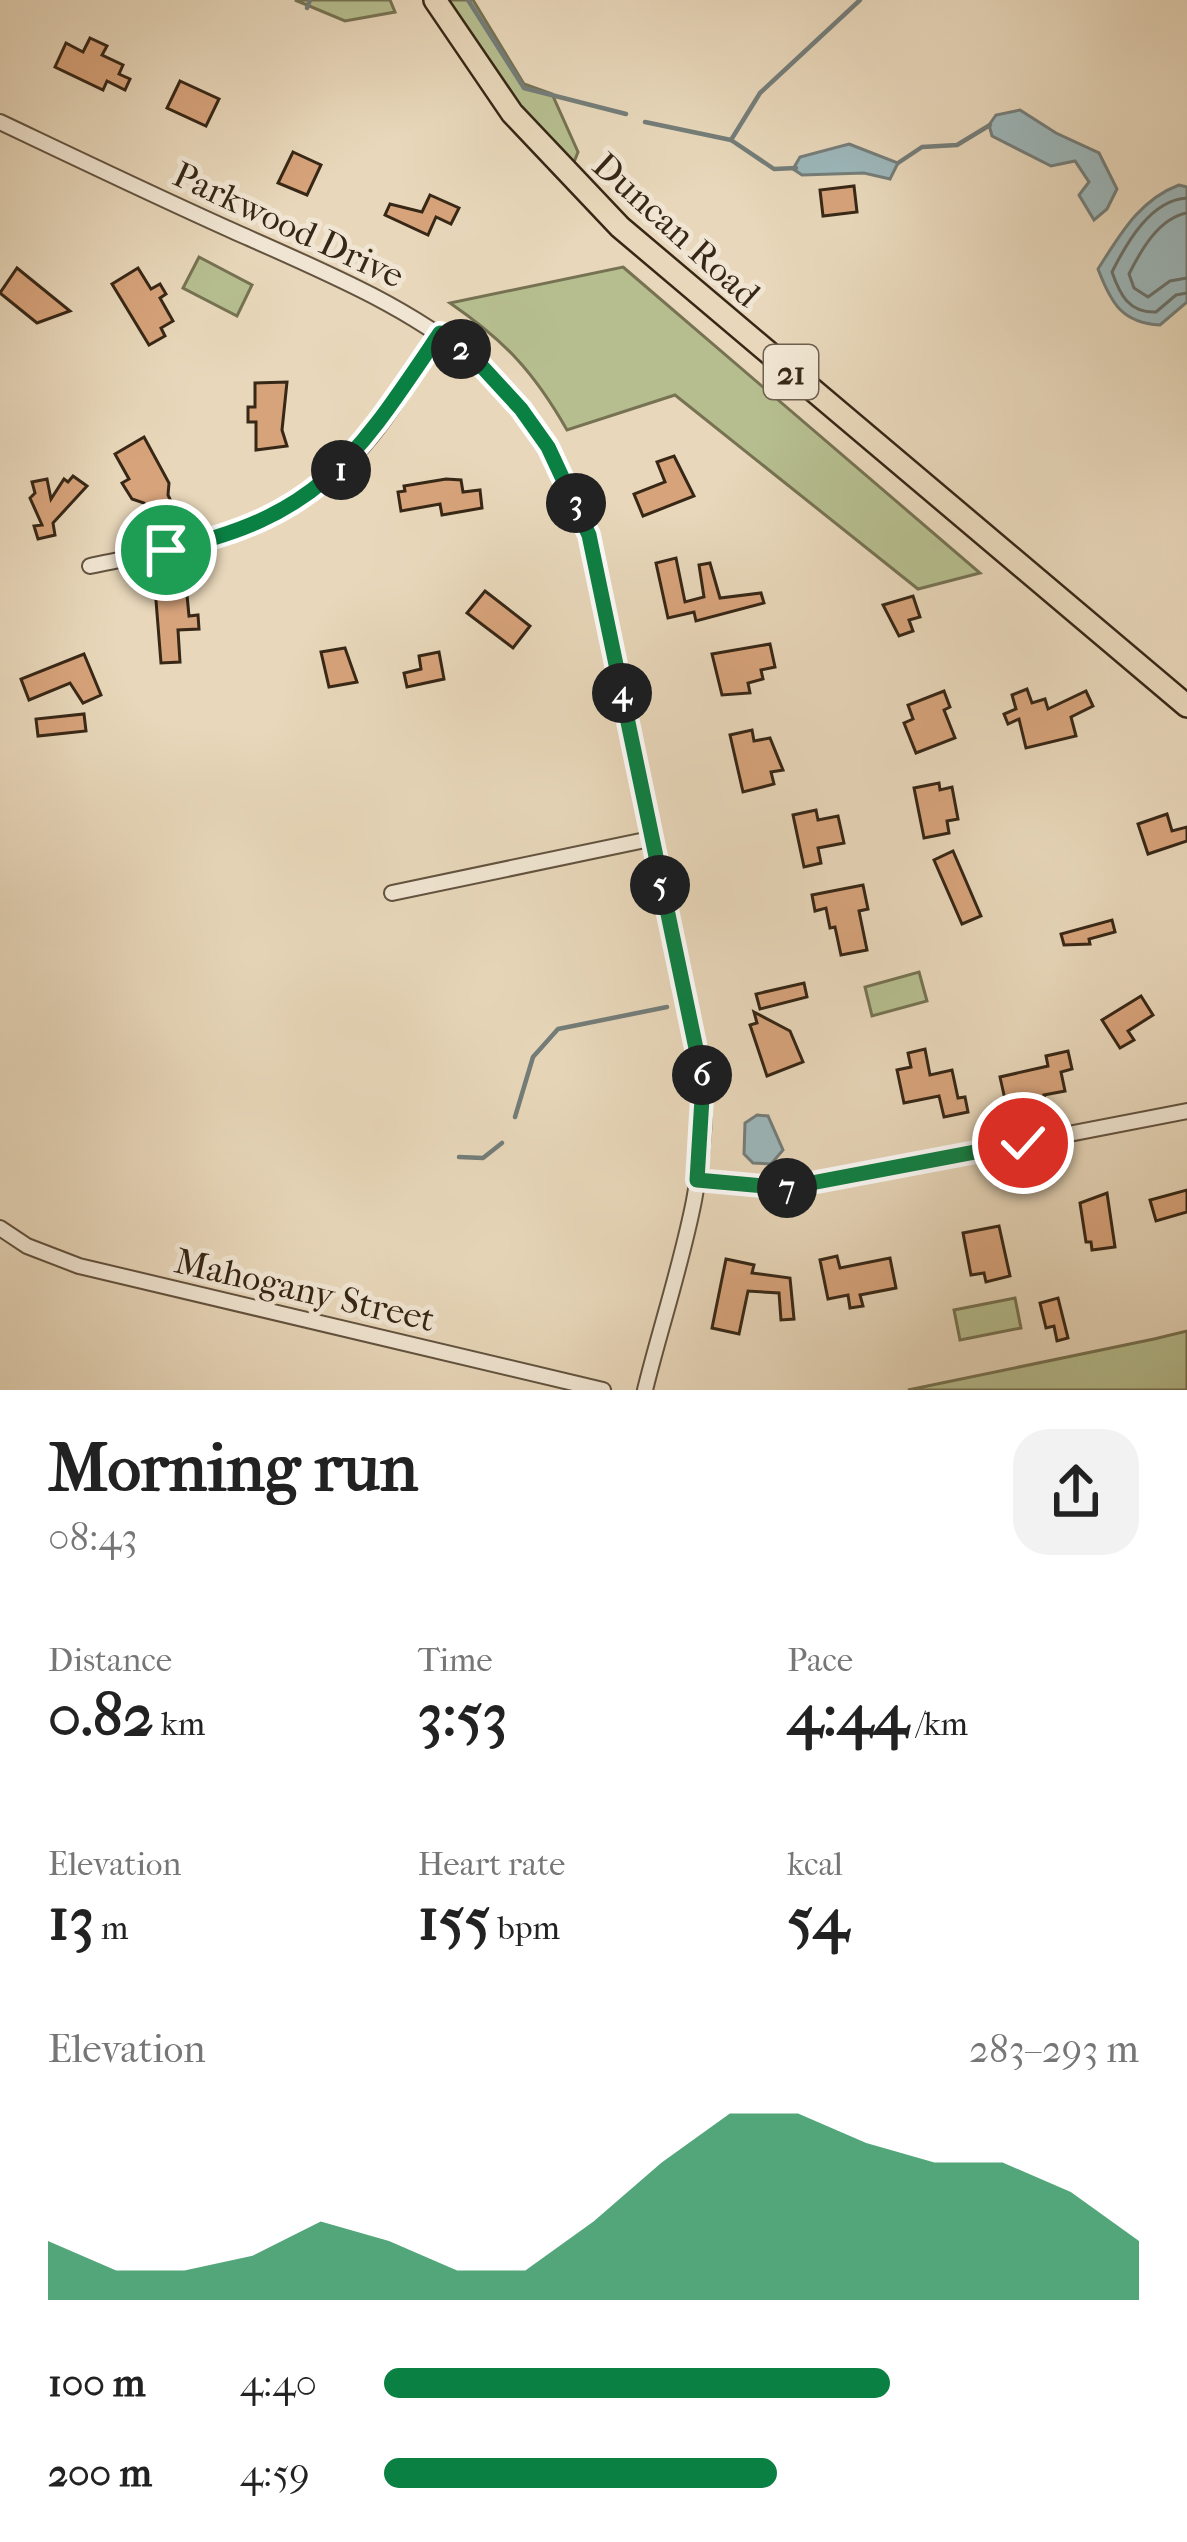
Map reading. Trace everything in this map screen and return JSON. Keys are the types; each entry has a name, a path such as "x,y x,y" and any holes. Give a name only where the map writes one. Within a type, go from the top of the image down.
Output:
{"highway":[{"name":"Duncan Road","path":"435,0 512,112 603,211 1187,706"}],"street":[{"name":"Parkwood Drive","path":"0,122 394,305 440,333 509,393 548,447 571,490 589,535 703,1082 697,1180 646,1390"},
{"path":"90,566 236,533 304,498 364,445 440,333"},
{"path":"392,893 650,839"},
{"path":"697,1180 796,1186 1187,1111"},
{"name":"Mahogany Street","path":"0,1228 27,1246 79,1266 603,1390"}],"green space":[{"path":"295,0 390,0 395,12 345,21"},
{"path":"447,0 473,0 524,84 552,94 578,152 574,162 514,100"},
{"path":"199,257 252,285 237,316 183,288"},
{"path":"623,267 980,573 918,589 675,395 567,430 517,359 450,303"},
{"path":"919,972 927,1001 872,1016 865,987"},
{"path":"1015,1298 1021,1328 960,1340 954,1310"},
{"path":"1187,1331 1187,1390 908,1390 1154,1339"}],"water":[{"path":"1020,110 1099,153 1117,189 1107,209 1094,220 1079,195 1089,182 1075,161 1051,166 992,136 989,125 996,115"},
{"path":"849,144 898,163 890,179 864,173 802,175 793,169 800,157"},
{"path":"1179,185 1187,187 1187,302 1160,325 1136,320 1120,309 1098,269 1142,209"},
{"path":"757,1115 768,1116 783,1150 771,1164 753,1163 744,1154 745,1123"}],"building":[{"path":"90,38 107,46 102,55 123,65 119,74 130,79 125,90 107,81 103,90 55,67 66,43 83,52"},
{"path":"180,81 219,99 206,126 167,108"},
{"path":"293,152 321,165 307,195 278,183"},
{"path":"854,186 857,212 823,216 820,190"},
{"path":"430,195 459,208 451,224 436,217 428,235 385,215 390,204 422,212"},
{"path":"17,268 70,311 37,323 0,293"},
{"path":"138,268 151,289 160,284 166,294 160,298 173,321 161,328 165,336 149,345 112,284"},
{"path":"287,382 282,430 287,446 256,450 256,422 248,422 248,407 255,407 255,383"},
{"path":"144,437 169,483 174,508 157,517 144,503 132,499 122,483 129,479 115,454"},
{"path":"674,456 694,496 643,516 634,494 665,482 657,462"},
{"path":"73,476 87,486 53,523 55,535 38,539 34,526 42,525 30,498 35,493 32,482 47,479 51,499 64,479 68,482"},
{"path":"461,480 463,492 480,490 482,508 442,515 440,504 401,511 398,492 405,491 404,486"},
{"path":"676,558 685,602 704,597 699,565 710,563 720,598 761,593 764,603 696,621 694,612 668,618 656,563"},
{"path":"186,585 189,616 198,615 199,629 178,630 180,662 161,663 155,588"},
{"path":"485,591 530,626 513,648 467,613"},
{"path":"913,596 920,617 909,620 913,631 899,636 883,605"},
{"path":"770,644 775,667 761,670 763,679 748,683 750,693 722,695 712,654"},
{"path":"345,648 357,682 329,687 321,652"},
{"path":"439,652 444,679 407,687 404,673 421,669 419,656"},
{"path":"84,654 101,695 83,703 70,683 29,700 21,679"},
{"path":"1027,689 1032,703 1045,699 1048,709 1086,691 1093,706 1071,717 1076,736 1026,748 1019,719 1008,724 1004,714 1016,709 1012,695"},
{"path":"944,691 950,707 944,710 955,738 916,753 904,723 913,719 908,705"},
{"path":"84,714 86,731 38,736 36,719"},
{"path":"752,730 754,741 770,738 783,770 771,772 774,784 743,792 730,735"},
{"path":"939,783 940,790 952,787 958,819 947,821 949,833 924,838 914,788"},
{"path":"816,810 818,820 838,816 844,843 818,848 821,863 804,867 793,815"},
{"path":"1167,814 1172,831 1187,827 1187,841 1148,854 1138,824"},
{"path":"953,851 981,916 962,924 934,860"},
{"path":"863,885 868,909 859,911 867,950 841,955 826,908 815,911 812,895"},
{"path":"1112,920 1115,932 1089,939 1090,944 1064,945 1061,934"},
{"path":"804,983 807,997 760,1009 756,994"},
{"path":"1141,996 1153,1015 1128,1031 1134,1040 1120,1048 1102,1020"},
{"path":"754,1012 790,1031 803,1062 767,1076 750,1025 757,1023"},
{"path":"925,1049 930,1075 952,1070 958,1098 965,1097 968,1112 944,1117 939,1096 904,1103 897,1070 911,1067 908,1053"},
{"path":"1068,1051 1072,1069 1061,1072 1065,1091 1044,1095 1046,1104 1024,1109 1022,1100 1006,1104 1000,1077 1048,1066 1046,1056"},
{"path":"1187,1190 1187,1212 1156,1221 1150,1200"},
{"path":"1107,1193 1115,1247 1092,1250 1091,1242 1086,1242 1080,1203"},
{"path":"999,1226 1010,1276 986,1282 984,1273 971,1275 963,1233"},
{"path":"837,1256 840,1268 890,1258 896,1288 860,1295 863,1306 850,1308 848,1295 828,1299 820,1260"},
{"path":"726,1259 754,1265 752,1273 790,1278 794,1319 781,1320 779,1293 748,1291 739,1334 712,1328"},
{"path":"1058,1298 1068,1338 1057,1341 1054,1326 1046,1328 1040,1303"}],"waterway":[{"path":"307,8 310,0"},
{"path":"468,0 524,88 626,114"},
{"path":"731,140 760,93 860,0"},
{"path":"645,122 731,140 774,169 796,168"},
{"path":"898,163 922,147 957,145 990,125"},
{"path":"515,1117 533,1057 558,1029 667,1007"},
{"path":"459,1157 483,1158 502,1143"}],"route":[{"path":"166,550 261,523 336,474 364,445 440,333 475,359 521,409 548,447 589,535 703,1082 697,1180 785,1188 1023,1143"}]}
